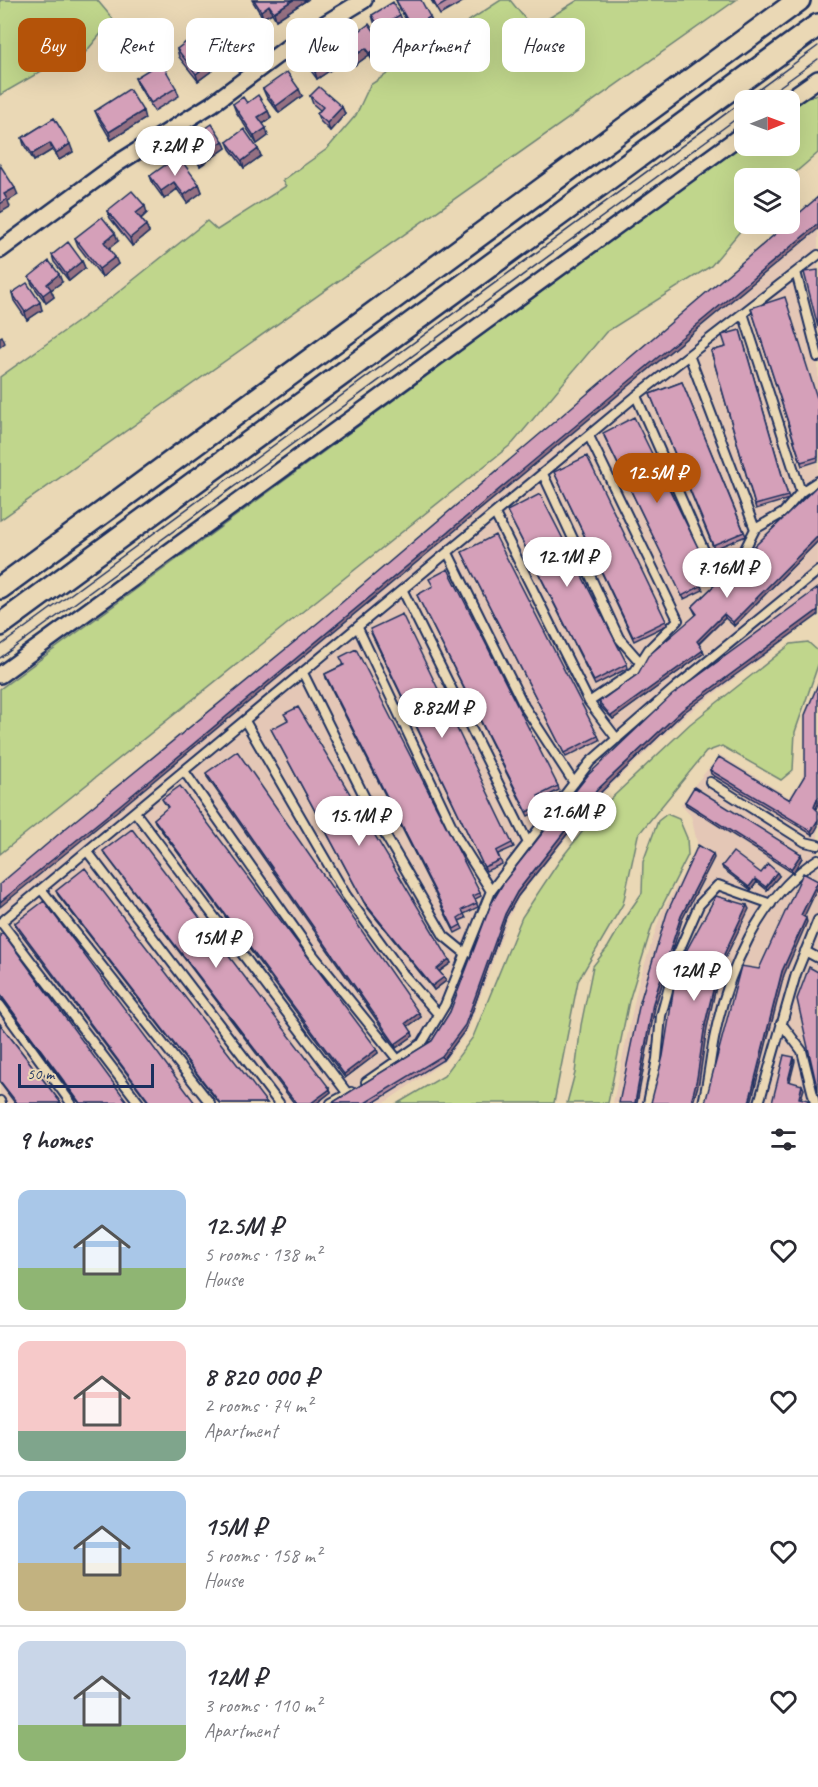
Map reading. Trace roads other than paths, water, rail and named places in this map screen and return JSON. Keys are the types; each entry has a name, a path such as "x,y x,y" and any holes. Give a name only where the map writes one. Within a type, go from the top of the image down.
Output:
{"main road":[{"path":"0,588 799,0"},
{"path":"0,625 818,25"}],"street":[{"path":"0,250 118,163 212,104 295,42 364,0"},
{"path":"800,92 818,79"},
{"path":"0,675 734,140"}],"lane":[{"path":"139,1103 0,922 636,396 818,255"},
{"path":"796,272 818,357"},
{"path":"743,313 801,492"},
{"path":"689,355 755,529"},
{"path":"636,396 714,573 744,551 755,529 783,513 801,492 818,481"},
{"path":"589,436 678,620 649,649 635,671 589,702"},
{"path":"543,474 619,638 640,662"},
{"path":"495,514 589,702 617,739"},
{"path":"448,553 524,706 574,783"},
{"path":"331,1103 348,1094 422,1043 445,1005 491,891 591,762 818,571"},
{"path":"403,591 528,843"},
{"path":"358,628 458,839 491,891"},
{"path":"303,673 373,814 444,936 466,954"},
{"path":"245,721 346,894 404,975 439,1015"},
{"path":"184,771 314,956 398,1060"},
{"path":"710,782 805,842 818,845"},
{"path":"135,812 348,1094"},
{"path":"87,851 279,1103"},
{"path":"703,1103 714,1039 726,989 743,947 771,904 801,869 818,859"},
{"path":"648,1103 664,1005 678,953 699,905 718,885 771,904"},
{"path":"41,889 210,1103"},
{"path":"759,1103 796,974 818,920"},
{"path":"805,951 818,958"},
{"path":"0,1005 70,1103"},
{"path":"782,1023 802,1051 815,1103"}],"tram line":[{"path":"0,646 818,46"},
{"path":"775,90 818,59"},
{"path":"0,658 734,120"}]}
